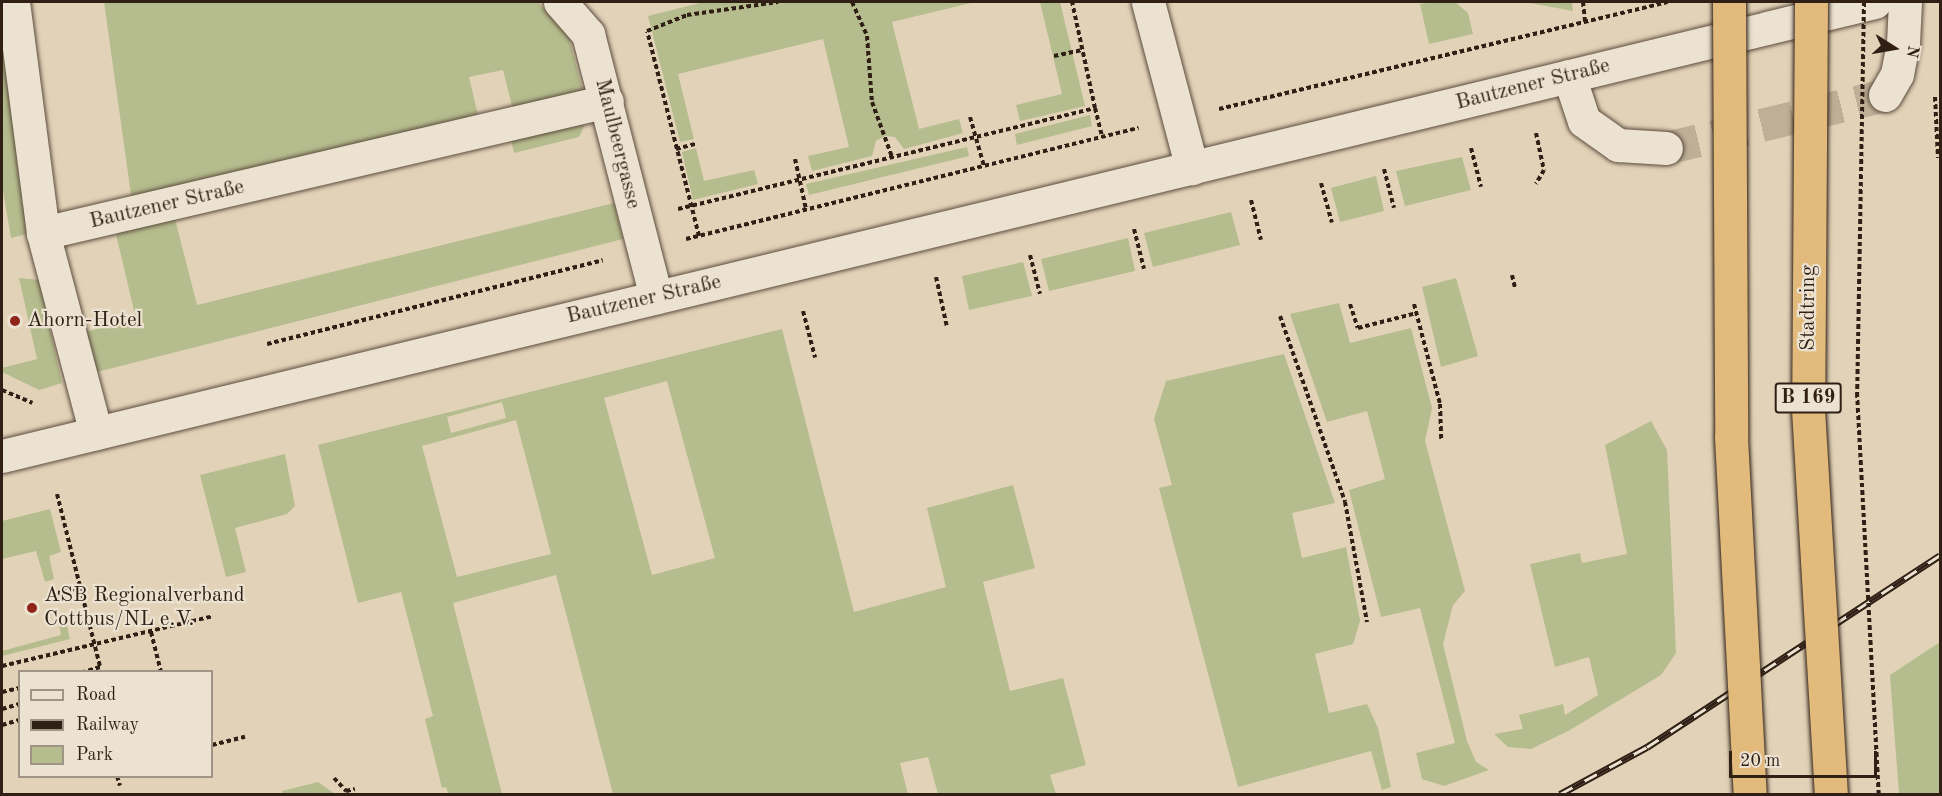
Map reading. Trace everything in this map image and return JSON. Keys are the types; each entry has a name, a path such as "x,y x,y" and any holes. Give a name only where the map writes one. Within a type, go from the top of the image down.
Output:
{"main road":[{"path":"1729,2 1731,437 1750,795"},
{"name":"Stadtring","path":"1811,2 1808,409 1831,795"}],"street":[{"path":"13,2 44,233 96,434"},
{"name":"Maulbeergasse","path":"560,2 588,34 656,297"},
{"path":"1148,2 1191,168"},
{"name":"Bautzener Straße","path":"2,456 1875,2"},
{"path":"1885,95 1897,74 1904,43 1905,2"},
{"path":"1569,76 1584,121 1618,145 1666,148"},
{"name":"Bautzener Straße","path":"44,233 607,101"}],"path":[{"path":"699,236 647,31 687,15 778,2"},
{"path":"852,2 867,36 872,102 892,157"},
{"path":"1072,2 1102,137"},
{"path":"1583,2 1585,22"},
{"path":"640,234 699,236 1179,118 1585,22 1653,3 1667,2"},
{"path":"1864,2 1857,393 1879,795"},
{"path":"1054,57 1083,50"},
{"path":"1935,91 1938,158"},
{"path":"256,347 640,234 691,205 1095,108"},
{"path":"970,117 984,166"},
{"path":"1536,133 1544,170 1536,184"},
{"path":"676,149 695,144"},
{"path":"1471,148 1481,188"},
{"path":"795,159 806,209"},
{"path":"1384,169 1394,208"},
{"path":"1321,183 1332,224"},
{"path":"1251,200 1261,240"},
{"path":"1134,229 1144,269"},
{"path":"1030,255 1040,294"},
{"path":"1512,275 1515,288"},
{"path":"936,277 947,327"},
{"path":"1414,303 1440,404 1441,439"},
{"path":"1350,304 1358,328 1416,313"},
{"path":"803,311 815,357"},
{"path":"1280,316 1345,502 1367,622"},
{"path":"2,390 33,404"},
{"path":"22,406 84,391"},
{"path":"57,494 100,667 92,670"},
{"path":"58,593 80,588"},
{"path":"2,666 151,632 213,615"},
{"path":"151,632 160,670"},
{"path":"2,692 18,688"},
{"path":"2,709 18,705"},
{"path":"2,725 18,721"},
{"path":"213,745 245,737"},
{"path":"117,778 120,786"},
{"path":"334,778 346,791 356,789"}],"green space":[{"path":"104,2 538,2 569,37 583,92 513,110 503,70 469,77 478,115 132,202"},
{"path":"704,2 975,2 892,22 919,129 959,119 963,133 904,149 895,137 885,136 876,141 872,156 812,171 808,156 849,147 823,39 678,74 694,139 680,142 648,16"},
{"path":"1040,2 1060,2 1085,106 1020,121 1016,105 1062,94"},
{"path":"1455,2 1468,13 1473,34 1429,44 1420,4"},
{"path":"1572,2 1573,11 1530,3"},
{"path":"2,34 27,234 11,238 2,185"},
{"path":"1090,115 1092,126 1017,145 1015,134"},
{"path":"575,119 585,124 579,137 514,153 510,135"},
{"path":"967,147 969,156 809,195 806,184"},
{"path":"696,148 704,181 754,170 758,184 693,200 682,152"},
{"path":"1462,157 1471,190 1405,206 1396,171"},
{"path":"1376,176 1384,211 1340,222 1331,188"},
{"path":"614,203 623,239 93,373 85,332 136,319 115,230 174,215 197,305"},
{"path":"1231,212 1240,245 1153,267 1144,233"},
{"path":"1128,238 1135,271 1049,291 1041,259"},
{"path":"1023,262 1032,296 969,310 962,276"},
{"path":"19,278 39,280 62,383 39,390 2,372 2,368 37,359"},
{"path":"1456,278 1478,356 1441,367 1422,287"},
{"path":"1339,303 1350,343 1411,328 1432,408 1425,441 1465,591 1453,605 1443,644 1467,741 1476,762 1489,770 1444,786 1422,779 1416,753 1455,743 1420,608 1381,617 1349,490 1385,479 1367,411 1327,422 1290,314"},
{"path":"782,329 854,612 946,587 927,508 1013,485 1035,568 983,582 1010,691 1063,678 1086,765 1050,775 1056,794 938,794 928,757 900,763 908,794 613,794 556,575 453,603 502,794 448,794 446,787 442,788 425,719 433,716 401,592 358,603 318,445","holes":["667,381 715,558 652,575 604,398","502,402 506,418 451,433 447,417","516,420 551,554 457,577 422,446"]},
{"path":"1284,354 1335,503 1292,513 1302,558 1346,547 1360,621 1353,644 1315,654 1329,713 1367,704 1378,728 1391,787 1382,790 1371,751 1238,787 1159,488 1172,485 1154,419 1166,381"},
{"path":"1651,421 1667,450 1676,653 1661,675 1570,730 1531,749 1508,747 1494,734 1523,729 1519,715 1563,704 1565,715 1598,695 1589,657 1555,667 1530,564 1580,553 1582,563 1627,554 1605,445"},
{"path":"285,454 295,506 287,514 235,528 246,572 226,577 200,475"},
{"path":"50,509 61,552 49,556 54,579 45,582 36,551 2,559 2,521"},
{"path":"66,622 70,639 2,656 2,651 61,635 59,624"},
{"path":"1940,642 1940,794 1899,794 1890,675"},
{"path":"318,782 335,794 283,794 282,791"}],"tunnel":[{"path":"1666,148 1885,95"}],"railway":[{"path":"1560,794 1647,747 1940,555"}],"place":[{"name":"Ahorn-Hotel","path":"15,321"},
{"name":"ASB Regionalverband Cottbus/NL e.V.","path":"32,608"}]}
